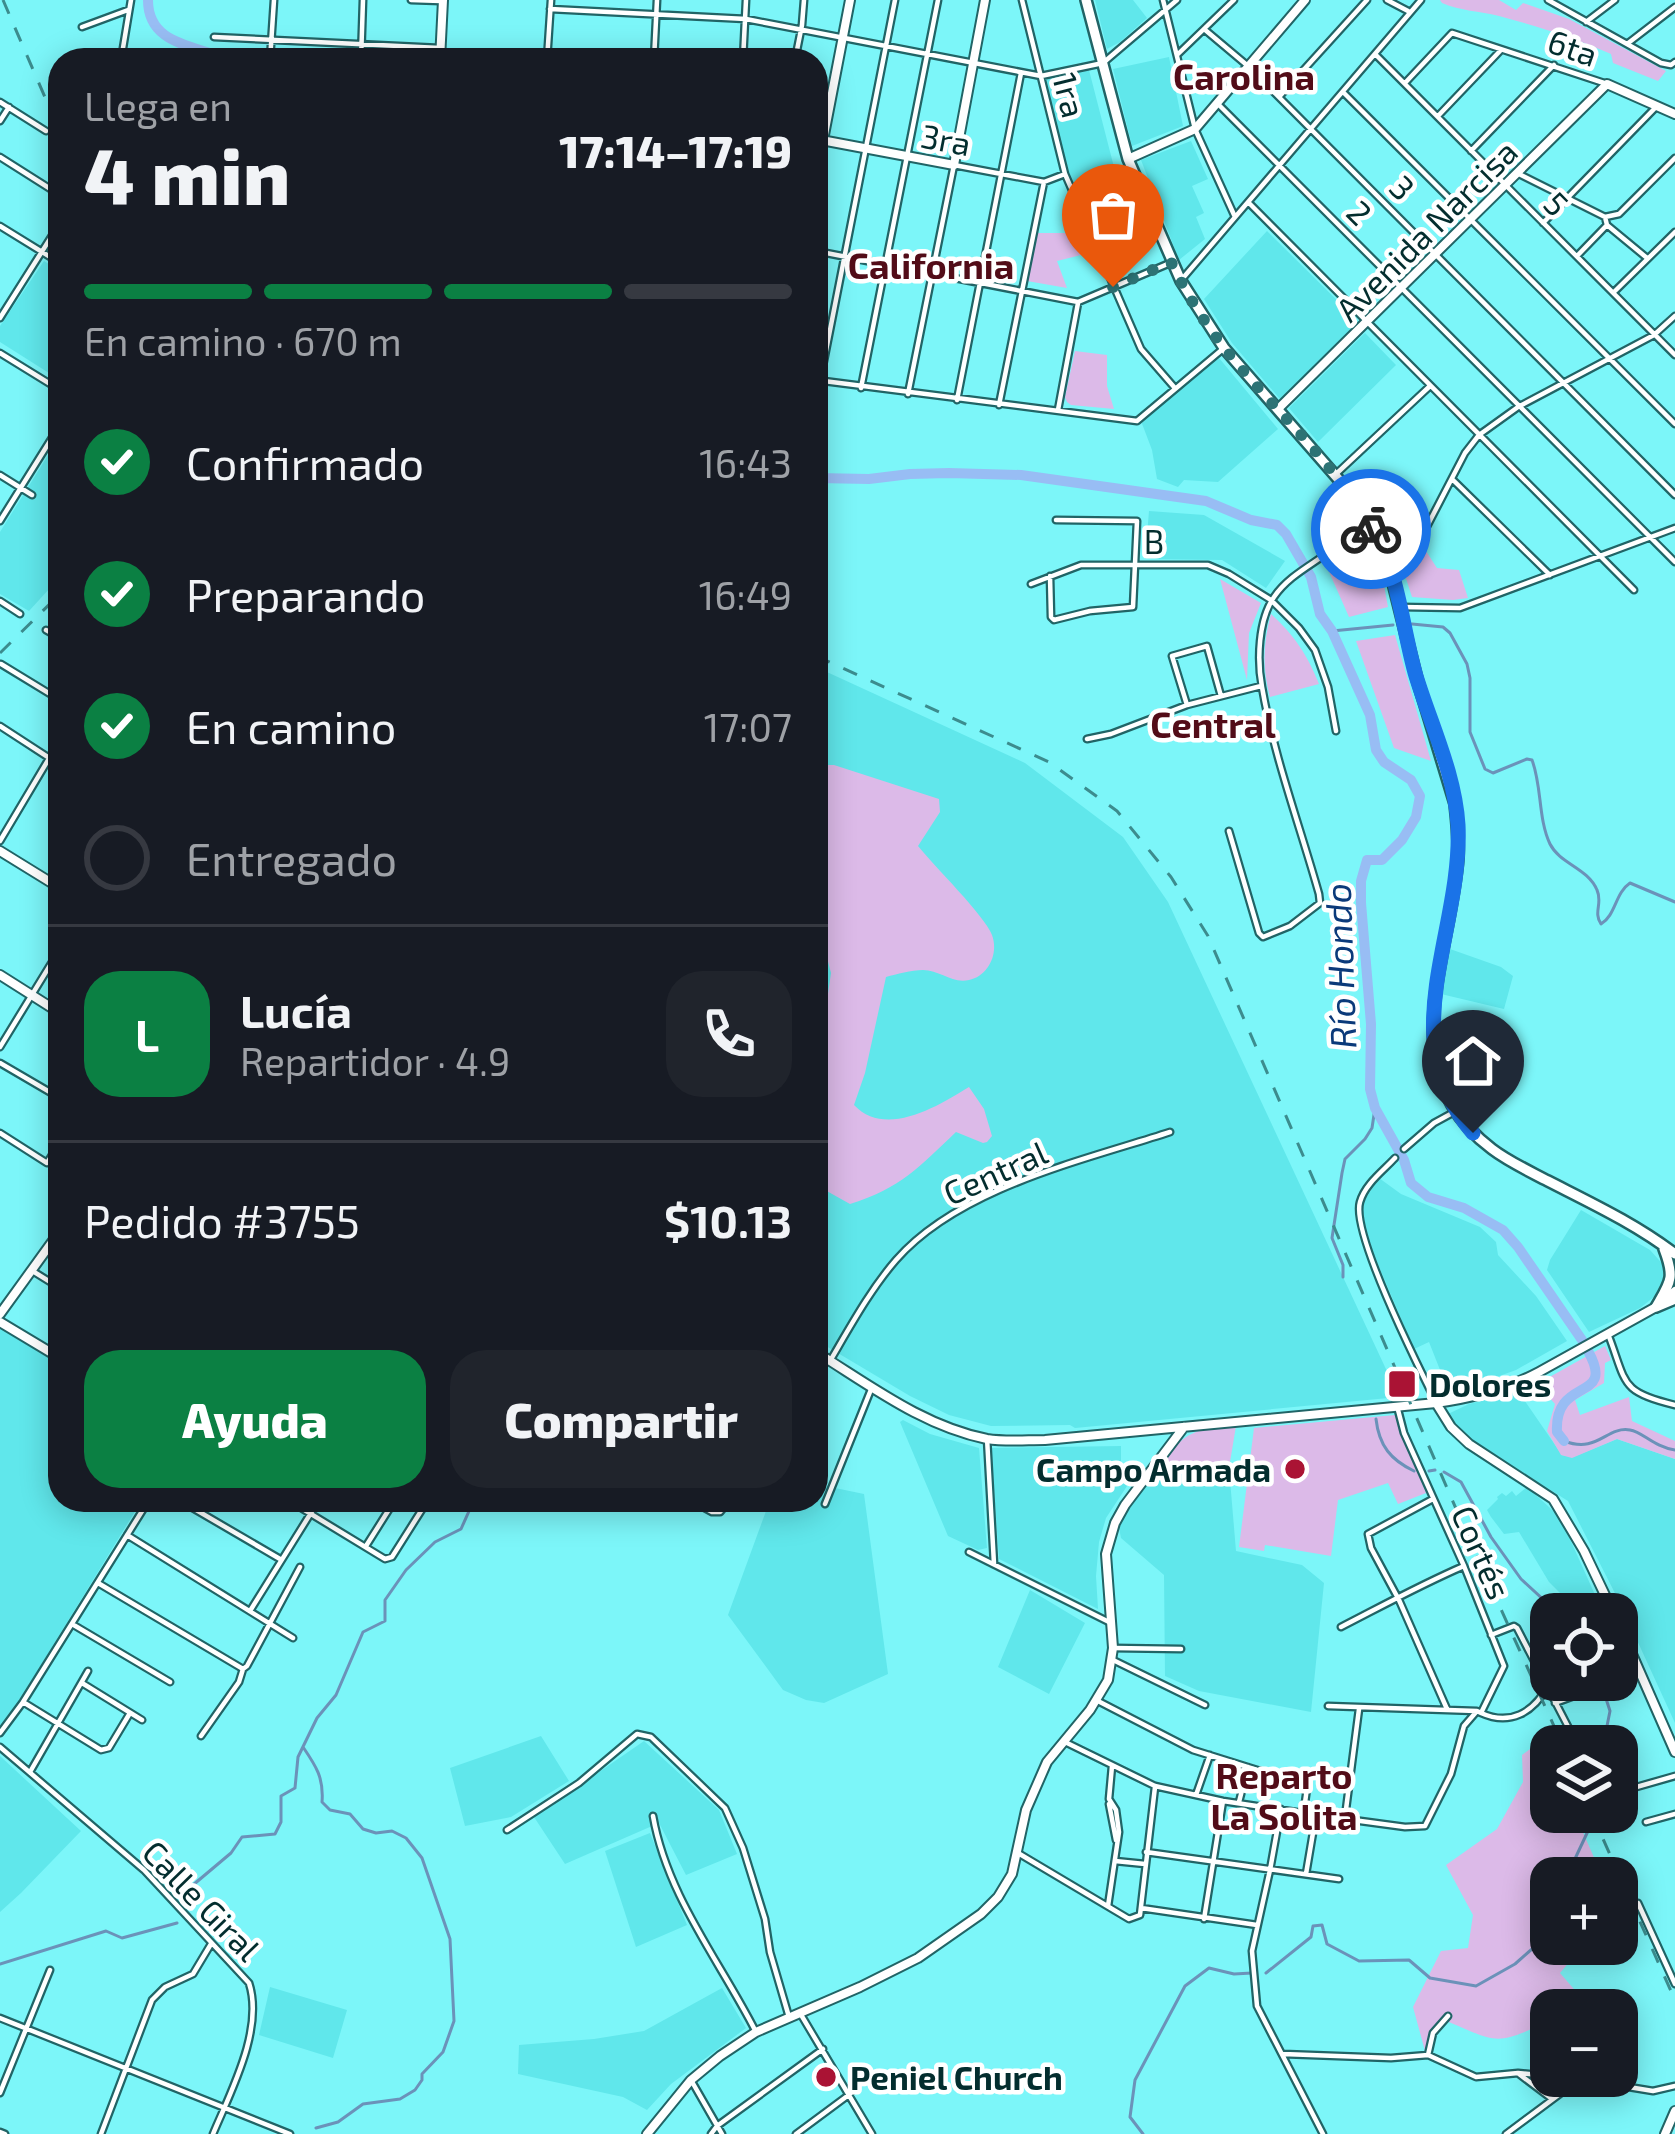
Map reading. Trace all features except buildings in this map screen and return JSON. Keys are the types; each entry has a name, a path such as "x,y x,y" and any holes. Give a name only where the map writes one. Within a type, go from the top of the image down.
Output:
{"main road":[{"path":"828,100 850,0"},
{"path":"954,165 986,0"},
{"path":"1086,0 1129,159 1180,281 1224,348 1335,475 1387,559 1405,636 1456,803 1458,857 1432,1030 1438,1068 1456,1111 1493,1150 1631,1224 1675,1254"},
{"path":"1129,159 1195,129 1304,0"},
{"path":"440,48 443,1"},
{"name":"6ta","path":"1606,84 1675,114"},
{"name":"Avenida Narcisa","path":"1278,409 1606,84"},
{"name":"3ra","path":"828,142 954,165"},
{"path":"0,851 48,881"},
{"path":"0,975 48,1004"},
{"path":"1656,1307 1672,1274 1661,1244"},
{"path":"48,1248 0,1318 48,1346"},
{"path":"830,1361 942,1426 987,1438 1045,1440 1474,1397 1520,1382 1675,1295"},
{"path":"1436,1403 1469,1444 1553,1498 1605,1593"},
{"path":"647,2134 691,2080 756,2032 918,1958 998,1897 1012,1874 1033,1792 1048,1762 1108,1680 1112,1653 1106,1554 1115,1523 1184,1427"},
{"path":"1638,1667 1675,1752"},
{"path":"1665,2134 1675,2110"}],"street":[{"path":"123,48 131,0"},
{"path":"271,48 274,0"},
{"path":"362,48 363,0"},
{"path":"410,0 443,1"},
{"path":"548,48 551,0"},
{"path":"655,48 657,0"},
{"path":"744,48 746,0"},
{"path":"797,48 804,0"},
{"path":"828,333 895,0"},
{"path":"861,388 938,0"},
{"name":"1ra","path":"1022,0 1065,174 1141,349 1175,389"},
{"path":"1162,0 1195,129 1235,218"},
{"path":"550,9 746,19 1041,76 1103,63 1177,0"},
{"path":"1177,55 1234,0"},
{"path":"1279,98 1367,0"},
{"path":"1387,0 1411,12"},
{"path":"1180,281 1421,0"},
{"path":"1548,0 1661,63 1673,63"},
{"path":"1585,23 1615,0"},
{"path":"1627,44 1675,7"},
{"path":"82,27 130,10"},
{"name":"3","path":"1204,29 1248,66 1675,495"},
{"name":"6ta","path":"1405,83 1452,34 1606,84"},
{"path":"214,37 440,48"},
{"path":"1438,116 1502,49"},
{"name":"5","path":"1376,54 1675,355"},
{"path":"1471,151 1554,64"},
{"path":"957,400 1021,73"},
{"path":"1344,93 1675,424"},
{"path":"0,102 46,131"},
{"name":"2","path":"1217,103 1675,562"},
{"path":"1543,223 1657,106"},
{"path":"0,121 9,107"},
{"path":"0,157 48,187"},
{"path":"1576,257 1606,221 1675,158"},
{"path":"908,394 954,165"},
{"name":"3ra","path":"954,165 1044,182"},
{"path":"1517,172 1606,221 1647,258"},
{"path":"999,405 1044,182 1065,174"},
{"path":"1248,202 1634,590"},
{"path":"0,226 48,255"},
{"path":"1613,293 1647,258 1671,242 1675,232"},
{"path":"0,318 48,243"},
{"path":"828,253 1078,302 1171,262"},
{"path":"1058,410 1078,302"},
{"path":"1387,559 1421,538 1479,435 1519,407 1654,335 1675,316"},
{"path":"828,383 1137,421 1224,348"},
{"path":"0,353 48,383"},
{"path":"1335,475 1430,386"},
{"path":"0,521 48,443"},
{"path":"0,475 32,495"},
{"path":"1452,479 1550,575"},
{"path":"1229,831 1263,937 1290,926 1319,903 1262,686 1262,639 1271,600 1298,571 1342,542 1355,526 1360,509"},
{"path":"1050,576 1054,620 1133,607 1135,519 1056,520"},
{"path":"1400,611 1460,608 1675,528"},
{"path":"1342,542 1354,539 1379,544"},
{"name":"B","path":"1031,584 1081,565 1208,565 1229,574 1271,600 1315,650 1336,731"},
{"path":"0,601 20,614"},
{"path":"1186,705 1172,656 1207,646 1221,696"},
{"path":"2,664 48,693"},
{"path":"1087,739 1186,705 1262,686"},
{"path":"0,726 48,757"},
{"path":"0,841 48,761"},
{"path":"0,1047 48,968"},
{"path":"0,1063 48,1091"},
{"path":"1404,1149 1456,1111"},
{"name":"Central","path":"830,1361 895,1262 926,1231 984,1197 1170,1132"},
{"path":"0,1133 48,1161"},
{"path":"1394,1158 1368,1186 1358,1215 1436,1403"},
{"path":"32,1270 48,1280"},
{"path":"0,1292 10,1298"},
{"path":"1603,1336 1634,1392 1675,1405"},
{"path":"828,1499 872,1388"},
{"name":"Cortés","path":"1065,1742 1155,1786 1316,1815 1425,1826 1451,1774 1464,1726 1479,1712 1504,1666 1396,1406"},
{"path":"987,1438 994,1564"},
{"path":"1432,1499 1368,1534 1447,1709"},
{"path":"0,1733 141,1512"},
{"path":"200,1512 280,1559"},
{"path":"307,1512 385,1558 392,1557 421,1512"},
{"path":"366,1547 387,1512"},
{"path":"250,1611 310,1514"},
{"path":"127,1535 293,1638"},
{"path":"969,1552 1111,1623"},
{"path":"1342,1627 1464,1566"},
{"path":"240,1669 248,1666 300,1567"},
{"path":"98,1583 240,1669"},
{"path":"72,1624 170,1682"},
{"path":"1491,1635 1514,1626 1530,1652"},
{"path":"1112,1653 1181,1649"},
{"path":"1112,1653 1205,1705"},
{"path":"201,1736 239,1682 240,1669"},
{"path":"30,1772 88,1672"},
{"path":"82,1683 142,1720"},
{"path":"1096,1700 1193,1750 1302,1784 1307,1788 1304,1812"},
{"path":"1328,1706 1447,1709 1514,1719 1537,1701"},
{"path":"1561,1701 1555,1703 1567,1725"},
{"path":"22,1702 101,1750 109,1748 130,1713"},
{"path":"1345,1819 1359,1709"},
{"path":"507,1830 579,1783 637,1734 651,1737 725,1808 754,1883 789,2017"},
{"name":"Calle Giral","path":"0,1747 144,1870 249,1983 254,1996 250,2037 213,2134"},
{"path":"1196,1795 1210,1755"},
{"path":"1108,1906 1118,1845 1109,1799 1112,1766"},
{"path":"1239,1803 1248,1767"},
{"path":"1638,1787 1675,1776"},
{"path":"1018,1853 1129,1919 1140,1915 1155,1786"},
{"path":"1204,1919 1223,1801"},
{"path":"1280,1809 1252,1951 1257,2006 1322,2134"},
{"path":"1646,1822 1675,1814"},
{"path":"1306,1877 1316,1815"},
{"path":"653,1816 658,1845 686,1910 756,2032"},
{"path":"1146,1852 1339,1880"},
{"path":"1115,1861 1145,1864"},
{"path":"1638,1903 1675,1984"},
{"path":"1141,1908 1257,1925"},
{"path":"101,2134 152,2000 165,1987 193,1974 211,1944"},
{"path":"0,2093 50,1970"},
{"path":"800,2013 872,2134"},
{"path":"1428,2055 1432,2032 1448,2016"},
{"path":"0,2018 290,2134"},
{"path":"711,2134 824,2049"},
{"path":"1283,2054 1428,2055 1476,2077 1530,2075"},
{"path":"1518,2074 1552,2099"},
{"path":"691,2080 722,2134"},
{"path":"1638,2089 1675,2086"},
{"path":"796,2134 850,2094"},
{"path":"1506,2134 1555,2097"}],"shaded area":[{"path":"1095,0 1133,0 1147,18 1107,49"},
{"path":"1440,0 1499,0 1516,10 1523,3 1569,19 1666,71 1658,81 1613,63 1611,54 1584,43"},
{"path":"1169,57 1183,126 1132,146 1113,69"},
{"path":"1089,70 1116,175 1074,190 1043,80"},
{"path":"1191,141 1208,179 1192,186 1204,213 1196,217 1205,239 1179,260 1141,160"},
{"path":"1267,231 1359,322 1280,399 1232,343 1204,299"},
{"path":"1037,233 1081,233 1089,253 1057,261 1067,288 1027,281"},
{"path":"44,261 48,264 48,372 0,342 0,326"},
{"path":"1365,333 1396,365 1318,442 1289,408"},
{"path":"1075,351 1107,355 1107,386 1114,409 1067,402"},
{"path":"1219,358 1278,429 1218,482 1184,480 1178,487 1157,479 1141,421"},
{"path":"48,455 48,590 29,611 0,594 0,532"},
{"path":"1149,511 1204,515 1285,561 1266,588 1222,560 1145,559"},
{"path":"1422,545 1437,568 1459,570 1468,598 1412,597 1400,560"},
{"path":"1357,547 1371,552 1388,607 1349,617 1326,565"},
{"path":"1220,579 1261,603 1249,633 1247,680"},
{"path":"1271,614 1299,646 1319,684 1270,697 1264,656"},
{"path":"1395,635 1431,761 1394,748 1356,641"},
{"path":"828,673 1025,763 1123,837 1168,902 1399,1397 1075,1428 991,1426 949,1415 828,1347"},
{"path":"828,765 834,765 939,799 940,812 918,846 980,916 994,942 993,957 976,978 957,980 923,970 886,977 854,1105 867,1115 896,1119 927,1110 969,1087 984,1109 992,1136 983,1143 956,1132 896,1183 850,1204 828,1192"},
{"path":"1450,949 1513,976 1504,1009 1441,994"},
{"path":"1379,1178 1401,1194 1480,1227 1496,1242 1498,1255 1536,1296 1567,1341 1516,1370 1480,1383 1442,1394 1432,1387 1444,1380 1429,1342 1414,1349 1365,1234 1364,1201"},
{"path":"1581,1210 1650,1250 1668,1270 1663,1290 1640,1308 1589,1332 1547,1270"},
{"path":"0,1328 48,1358 48,1512 135,1512 0,1732"},
{"path":"1605,1346 1611,1360 1605,1363 1604,1383 1575,1400 1580,1415 1629,1397 1632,1421 1675,1441 1675,1459 1617,1439 1572,1458 1561,1455 1547,1431 1555,1404 1537,1384"},
{"path":"1518,1391 1562,1455 1573,1457 1617,1439 1675,1459 1675,1723 1638,1642 1638,1593 1615,1593 1568,1501 1466,1437 1448,1414"},
{"name":"Campo Armada","path":"1395,1415 1426,1493 1398,1504 1388,1483 1338,1500 1331,1556 1265,1545 1264,1551 1239,1547 1254,1428"},
{"path":"903,1420 930,1434 979,1448 987,1548 978,1550 948,1536"},
{"path":"1236,1426 1229,1468 1161,1466 1192,1434"},
{"path":"1121,1446 1121,1470 1131,1480 1106,1518 1099,1542 1098,1609 999,1559 991,1448"},
{"path":"1161,1466 1229,1468 1236,1551 1302,1565 1324,1583 1311,1712 1199,1691 1165,1676 1164,1575 1121,1538 1119,1528"},
{"path":"828,1486 864,1494 888,1674 824,1703 806,1700 783,1690 728,1615 766,1512 828,1512"},
{"path":"1527,1487 1560,1517 1594,1593 1560,1593 1519,1532 1504,1534 1487,1510 1502,1493 1506,1496 1512,1491 1516,1496"},
{"path":"1030,1590 1085,1623 1049,1694 998,1667"},
{"path":"541,1736 569,1781 511,1817 465,1826 450,1768"},
{"path":"644,1741 719,1810 737,1854 686,1875 659,1823 565,1864 534,1817"},
{"path":"1530,1749 1530,1833 1583,1833 1594,1857 1530,1857 1530,1965 1567,1965 1560,1973 1574,1989 1530,1989 1530,2030 1506,2038 1487,2037 1442,2019 1425,2051 1413,2007 1441,1951 1468,1948 1473,1915 1446,1865 1497,1829 1523,1782 1522,1755"},
{"path":"0,1756 81,1831 0,1912"},
{"path":"650,1833 687,1925 636,1947 605,1851"},
{"path":"270,1987 347,2010 333,2058 259,2035"},
{"path":"722,1988 746,2028 671,2084 647,2110 623,2097 518,2074 519,2045 644,2031"}],"waterway":[{"path":"148,0 156,27 193,48"},
{"name":"Río Hondo","path":"828,478 1021,475 1206,501 1277,525 1286,534 1311,577 1320,614 1370,715 1376,750 1384,762 1411,780 1420,796 1416,817 1402,840 1382,860 1367,860 1361,881 1371,1024 1370,1089 1375,1108 1404,1160 1411,1183 1428,1197 1464,1208 1503,1230 1582,1340"},
{"path":"1412,624 1443,627 1467,664 1470,732 1485,769 1493,773 1532,760 1550,844 1593,883 1601,924 1630,883 1675,902"},
{"path":"1332,631 1393,625"},
{"path":"1343,1277 1332,1238 1342,1173 1345,1159 1372,1128 1375,1108"},
{"name":"Río Hondo","path":"1564,1441 1557,1432 1559,1414 1595,1378 1588,1351"},
{"path":"1376,1419 1388,1451 1414,1471"},
{"name":"Río Hondo","path":"1564,1441 1585,1444 1630,1430 1675,1450"},
{"path":"1429,1471 1435,1470"},
{"path":"1444,1472 1461,1482 1491,1537 1536,1593"},
{"path":"187,1904 193,1885 231,1853 242,1837 275,1834 281,1822 281,1796 295,1788 298,1757 317,1718 336,1695 363,1632 385,1621 385,1600 406,1570 435,1542 461,1529 469,1512"},
{"path":"1607,1701 1607,1725"},
{"path":"303,1747 318,1773 322,1802 330,1810 350,1814 363,1829 392,1831 406,1838 422,1858 450,1939 454,2021 443,2052 422,2074 415,2090 400,2099 363,2104 338,2122 316,2128"},
{"path":"1576,1857 1587,1833"},
{"path":"0,1964 106,1931 122,1938 177,1923"},
{"path":"1266,1973 1311,1937 1313,1926 1322,1925 1327,1944 1359,1961 1409,1960 1430,1978 1476,1986 1530,1951"},
{"path":"1143,2134 1130,2117 1135,2080 1185,1986 1209,1968 1252,1973"}],"railway":[{"path":"3,0 48,104"},
{"path":"0,653 48,606"},
{"path":"828,661 1049,762 1117,811 1171,877 1208,936 1553,1725"},
{"path":"1600,1833 1675,2000"}],"way so far":[{"path":"1113,287 1171,262 1224,348 1346,489 1371,529"}],"place":[{"name":"Dolores","path":"1402,1384"},
{"name":"Campo Armada","path":"1295,1469"},
{"name":"Peniel Church","path":"826,2077"}],"district":[{"name":"Carolina","path":"1244,75"},
{"name":"California","path":"931,264"},
{"name":"Central","path":"1213,723"},
{"name":"Reparto La Solita","path":"1284,1794"}],"route":[{"path":"1371,529 1387,559 1417,680 1456,803 1458,857 1432,1030 1442,1084 1473,1133"}]}
